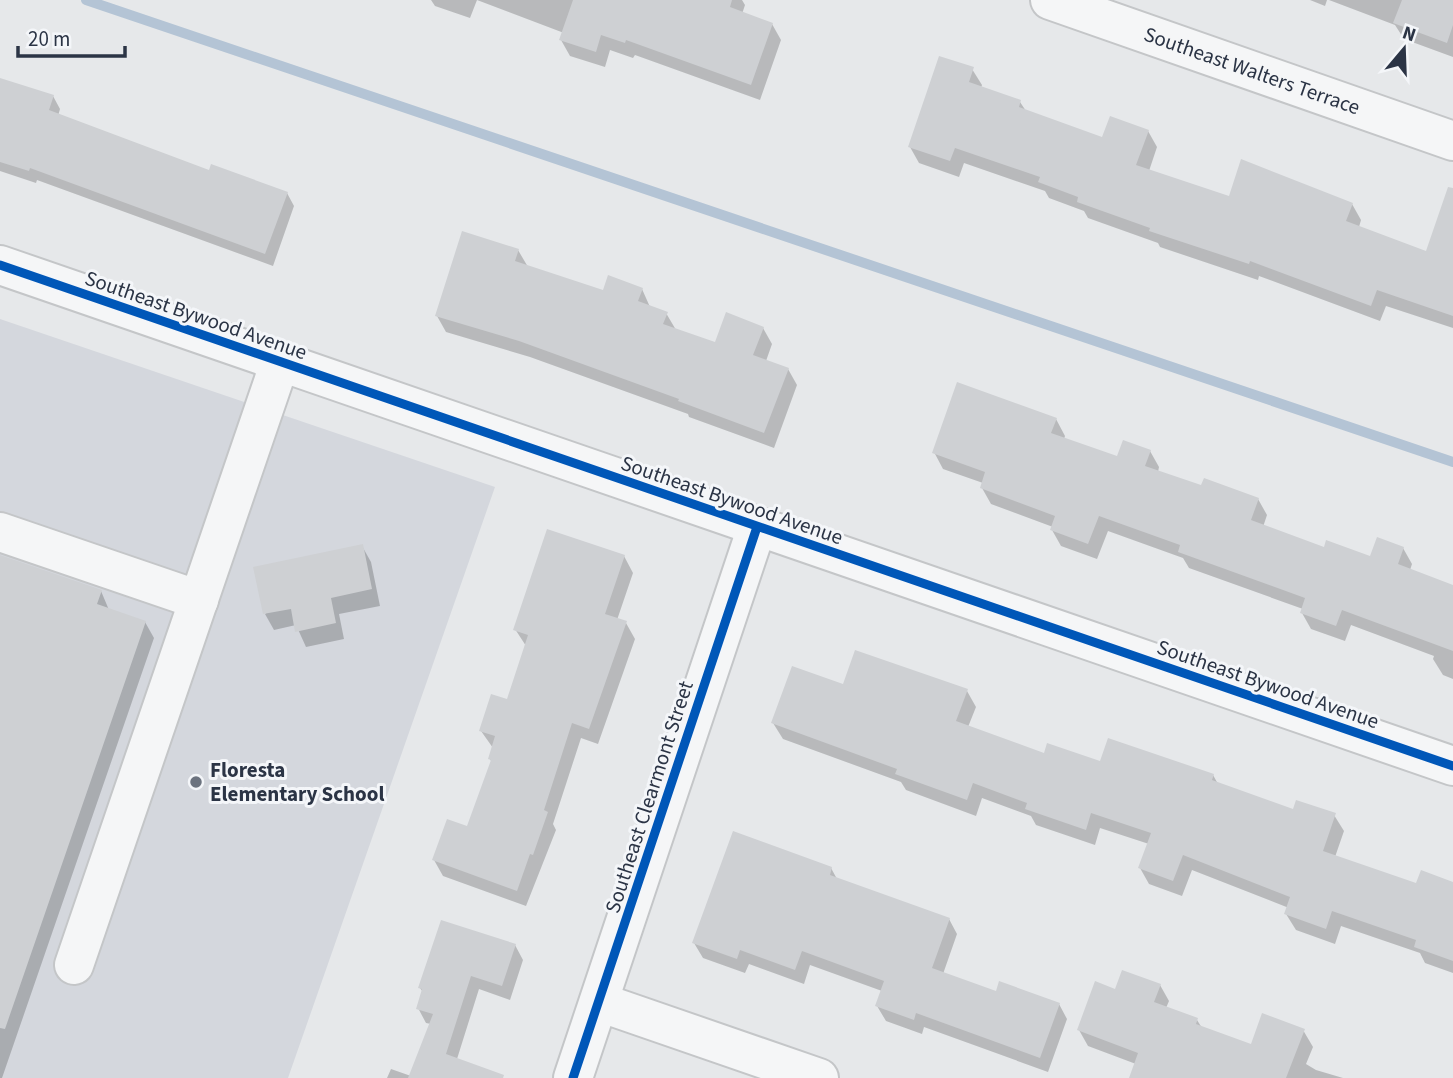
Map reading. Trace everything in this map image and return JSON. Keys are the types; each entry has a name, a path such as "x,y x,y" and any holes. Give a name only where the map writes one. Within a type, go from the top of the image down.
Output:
{"street":[{"name":"Southeast Walters Terrace","path":"1050,0 1453,141"},
{"name":"Southeast Bywood Avenue","path":"0,265 1453,766"},
{"path":"74,965 280,362"},
{"name":"Southeast Clearmont Street","path":"573,1078 757,527"},
{"path":"0,532 199,600"},
{"path":"599,1002 818,1078"}],"shaded area":[{"name":"Floresta Elementary School","path":"0,319 495,487 288,1078 0,1078"}],"building":[{"path":"573,0 732,0 730,7 773,23 751,85 626,40 625,43 601,35 596,52 559,40"},
{"path":"1402,0 1453,0 1453,25 1447,43 1393,23"},
{"path":"939,56 974,67 969,82 1021,100 1019,107 1102,137 1110,116 1149,130 1136,165 1229,196 1241,159 1353,203 1346,221 1426,251 1448,187 1453,188 1453,316 1377,290 1371,306 1250,261 1249,264 1149,231 1150,228 1077,202 1078,197 1038,182 1040,177 955,148 950,161 908,147"},
{"path":"0,78 54,95 49,110 209,170 211,164 288,192 265,254 30,168 29,171 0,162"},
{"path":"462,231 519,249 515,261 603,290 608,275 643,288 638,301 668,312 663,324 715,342 726,312 764,327 753,355 789,368 764,433 519,341 435,316"},
{"path":"957,382 1057,418 1051,433 1117,456 1123,440 1151,450 1145,466 1201,485 1204,478 1259,498 1251,520 1324,547 1326,540 1370,556 1377,537 1404,547 1398,564 1453,585 1453,651 1342,610 1336,626 1300,613 1305,598 1178,552 1180,545 1099,516 1088,544 1050,530 1055,516 980,488 985,472 932,453"},
{"path":"547,529 625,555 605,614 627,621 589,729 572,723 544,810 548,812 517,891 432,860 447,819 467,826 491,760 488,759 495,736 479,731 491,694 507,699 528,635 513,630"},
{"path":"363,544 372,589 331,598 336,623 295,632 291,609 263,614 253,567"},
{"path":"0,555 102,590 97,604 146,621 5,1029 0,1028"},
{"path":"855,650 968,689 956,721 1044,753 1047,743 1100,761 1108,738 1214,774 1212,780 1293,809 1296,800 1336,813 1323,851 1416,883 1421,870 1453,882 1453,961 1414,947 1416,940 1332,911 1326,929 1284,914 1290,897 1183,855 1173,881 1138,868 1151,833 1091,813 1086,830 1025,809 1027,803 973,783 967,800 895,774 897,769 771,723 792,666 843,684"},
{"path":"733,831 832,867 830,875 950,918 932,968 996,991 999,981 1060,1003 1040,1058 916,1013 914,1020 875,1006 884,981 802,951 795,970 740,950 737,959 692,943"},
{"path":"441,920 516,944 502,986 471,976 446,1054 504,1075 503,1078 408,1078 433,1014 416,1009 422,989 418,988"},
{"path":"1122,970 1161,984 1154,1002 1198,1018 1196,1024 1251,1044 1262,1013 1305,1029 1286,1078 1129,1078 1138,1053 1077,1030 1095,981 1115,989"}],"waterway":[{"path":"86,0 1453,462"}],"cycle path":[{"path":"0,265 1453,766"},
{"path":"573,1078 757,527"}],"place":[{"name":"Floresta Elementary School","path":"196,782"}]}
